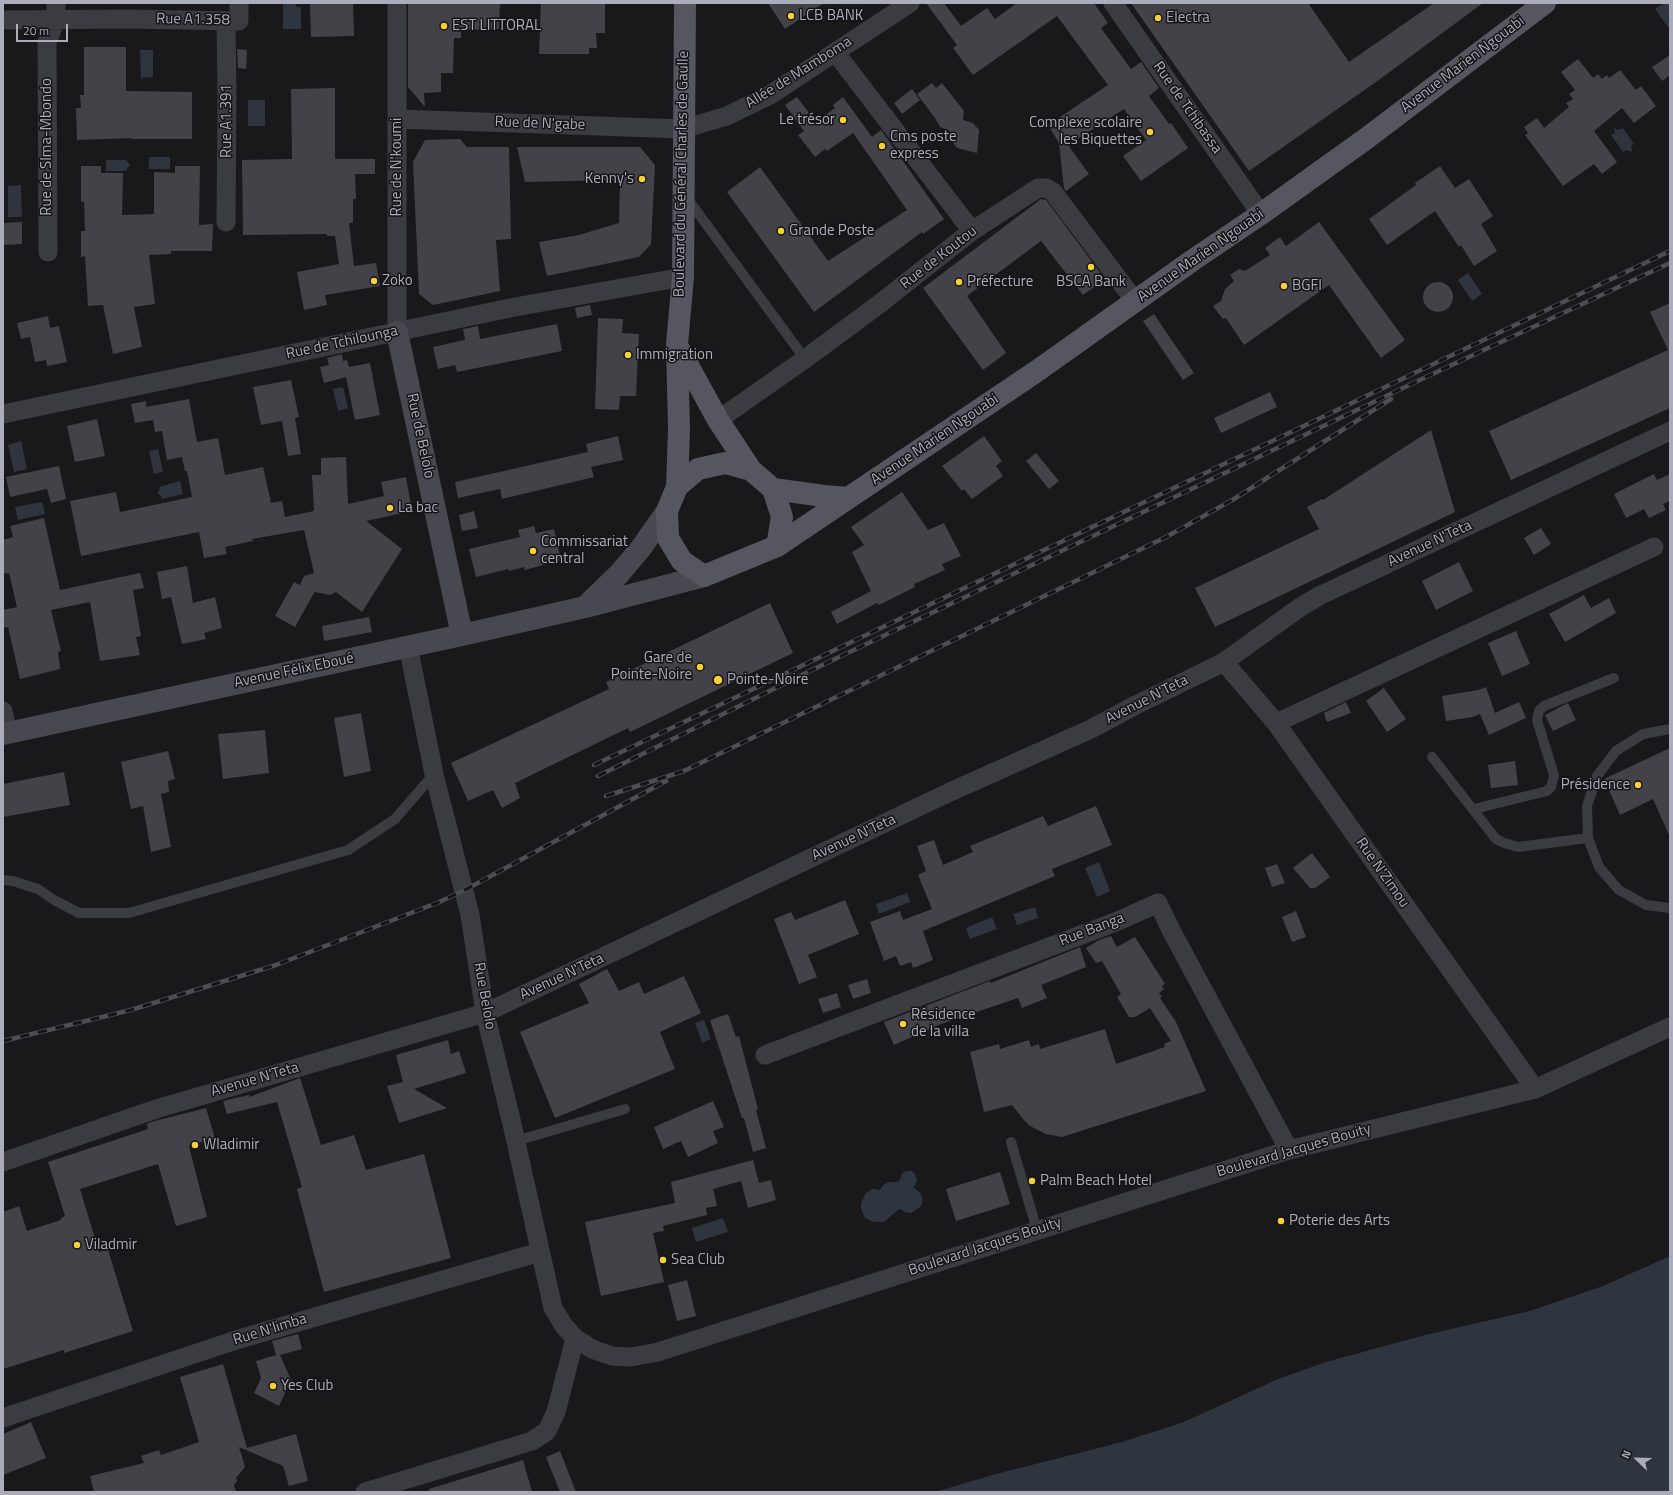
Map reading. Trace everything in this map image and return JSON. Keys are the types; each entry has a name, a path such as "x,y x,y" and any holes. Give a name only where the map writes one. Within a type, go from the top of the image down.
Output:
{"main road":[{"name":"Boulevard du Général Charles de Gaulle","path":"677,487 679,430 677,344 683,277 684,3"},
{"name":"Avenue Marien Ngouabi","path":"777,546 1037,371 1193,260 1262,214 1367,138 1545,3"},
{"path":"677,344 718,420 751,470 772,489 782,517 777,546 704,576 682,561 668,538 667,511 677,487 698,469 724,463 751,470"},
{"path":"772,489 849,498"}],"street":[{"name":"Rue de N'koumi","path":"397,3 397,332"},
{"name":"Allée de Mamboma","path":"683,129 727,116 770,95 910,3"},
{"name":"Rue de Tchibassa","path":"1113,3 1262,214"},
{"name":"Rue A1.358","path":"3,20 47,11 235,15"},
{"name":"Rue de SIma-Mbondo","path":"47,11 48,252"},
{"name":"Rue A1.391","path":"226,222 227,95 235,15"},
{"path":"835,52 972,231"},
{"name":"Rue de N'gabe","path":"397,119 683,129"},
{"name":"Rue de Koutou","path":"718,420 806,359 878,305 972,231 1038,188 1046,188 1053,192 1136,301"},
{"name":"Rue de Tchilounga","path":"3,414 515,307 683,277"},
{"name":"Rue de Belolo","path":"397,332 462,635"},
{"name":"Avenue N'Teta","path":"3,1162 156,1109 485,1013 950,792 1092,729 1136,705 1224,662 1299,608 1319,596 1670,431"},
{"path":"585,607 619,574 642,548 667,511"},
{"path":"1276,723 1654,547"},
{"name":"Avenue Félix Eboué","path":"5,734 462,635 585,607 704,576"},
{"name":"Rue Belolo","path":"408,646 434,774 470,916 485,1013 516,1141 553,1308 564,1326 575,1338"},
{"name":"Rue N'Zimou","path":"1224,662 1276,723 1535,1089"},
{"path":"3,711 5,734"},
{"name":"Rue Banga","path":"764,1055 1118,921 1158,903 1289,1150"},
{"name":"Boulevard Jacques Bouity","path":"575,1338 592,1349 612,1356 631,1357 658,1352 1289,1150 1535,1089 1670,1027"},
{"name":"Rue N'limba","path":"3,1418 236,1340 540,1252"},
{"path":"365,1492 532,1441 547,1431 556,1412 575,1338"}],"lane":[{"path":"684,193 806,359"},
{"path":"1474,809 1546,791 1551,787 1554,775 1537,720 1539,711 1544,706 1614,678"},
{"path":"1670,729 1643,734 1616,751 1597,776 1587,806 1588,838 1599,866 1619,890 1646,905 1670,908"},
{"path":"1432,757 1496,838 1504,843 1518,846 1588,838"},
{"path":"3,880 14,881 38,889 54,900 79,913 129,913 348,850 395,818 434,774"},
{"path":"516,1141 625,1110"},
{"path":"1011,1142 1037,1230"}],"shaded area":[{"path":"283,3 295,3 296,7 301,7 301,29 283,29"},
{"path":"1664,3 1670,3 1670,30 1655,9"},
{"path":"140,50 153,50 153,77 141,78"},
{"path":"248,100 265,100 265,126 248,126"},
{"path":"1614,128 1618,130 1623,128 1634,144 1631,146 1632,152 1626,150 1623,152 1611,135 1615,133"},
{"path":"149,157 170,157 170,169 149,169"},
{"path":"106,160 126,160 130,165 126,171 106,171"},
{"path":"21,185 22,217 8,217 8,186"},
{"path":"1468,273 1482,294 1472,301 1458,280"},
{"path":"343,387 348,408 338,411 333,389"},
{"path":"21,441 27,469 14,472 8,445"},
{"path":"158,449 163,472 154,474 149,451"},
{"path":"180,481 183,494 162,499 157,493 160,489 159,487"},
{"path":"42,502 45,514 18,520 15,507"},
{"path":"1099,862 1110,891 1097,897 1085,868"},
{"path":"907,893 910,902 879,914 876,904"},
{"path":"1035,907 1038,918 1017,925 1013,914"},
{"path":"992,917 997,929 970,939 966,928"},
{"path":"704,1020 711,1039 702,1043 695,1023"},
{"path":"912,1171 915,1174 917,1182 913,1187 921,1194 923,1202 920,1207 911,1213 904,1212 901,1209 898,1210 884,1222 874,1222 865,1218 861,1209 861,1203 866,1193 872,1189 880,1190 883,1185 889,1182 897,1182 900,1180 902,1173"},
{"path":"723,1218 728,1232 696,1242 692,1228"},
{"path":"1670,1256 1670,1492 935,1492 996,1474 1122,1442 1184,1422 1278,1379 1326,1362 1425,1335 1530,1311 1603,1286"}],"building":[{"path":"310,3 353,3 354,36 311,37"},
{"path":"408,3 500,3 499,29 461,30 461,38 454,38 453,73 441,73 441,92 424,93 425,107 408,87"},
{"path":"541,3 605,3 605,33 596,33 597,48 589,48 589,54 539,54"},
{"name":"LCB BANK","path":"768,3 824,3 785,29"},
{"path":"926,3 944,3 961,26 987,8 995,19 1017,3 1094,3 1108,23 1101,28 1131,69 1141,62 1159,88 1149,96 1169,124 1171,123 1188,148 1141,181 1123,156 1146,140 1124,109 1068,145 1089,174 1066,191 1064,188 1059,143 1048,125 1108,85 1057,16 973,75 953,48 957,45"},
{"path":"1131,3 1308,3 1349,62 1434,3 1483,3 1376,82 1249,171"},
{"path":"84,47 126,47 126,91 192,92 192,139 132,138 77,140 76,108 81,108 80,95 84,95"},
{"path":"237,49 247,50 246,69 238,68"},
{"path":"1670,55 1670,75 1662,81 1652,67"},
{"path":"1578,59 1593,78 1598,74 1602,79 1607,75 1609,78 1620,70 1636,90 1641,86 1656,106 1634,123 1622,108 1594,131 1617,162 1602,174 1594,164 1563,186 1525,135 1528,133 1524,127 1537,118 1544,128 1569,107 1566,103 1573,99 1569,94 1575,90 1561,72"},
{"path":"932,83 936,88 942,83 964,111 963,120 973,123 979,130 977,153 957,148 951,140 950,131 940,127 917,94"},
{"path":"335,88 335,159 375,159 375,174 355,174 356,199 353,199 353,223 349,223 354,266 376,263 380,286 325,295 327,305 304,310 297,272 339,264 335,236 327,236 327,234 243,235 242,160 292,159 291,89"},
{"path":"912,89 920,100 902,114 894,103"},
{"path":"797,97 816,122 835,108 833,105 843,97 872,137 881,130 944,219 923,234 922,232 814,312 727,192 760,167 828,261 907,210 853,133 827,151 825,149 815,157 798,135 804,131 785,105"},
{"path":"460,139 467,147 509,147 511,239 496,240 500,291 433,305 419,294 413,162 425,140"},
{"path":"517,147 640,147 655,165 651,244 639,257 547,276 539,242 579,235 619,223 620,180 525,182"},
{"path":"81,166 101,166 101,173 123,173 122,215 154,214 154,172 175,173 175,166 200,166 199,225 213,224 212,251 171,251 171,254 149,255 155,304 134,307 142,347 113,354 103,305 88,306 85,256 81,257 81,231 85,231 84,202 81,202"},
{"path":"1440,166 1455,188 1469,179 1493,216 1481,224 1497,251 1474,266 1461,245 1459,247 1435,211 1387,245 1369,219 1416,185 1415,183"},
{"name":"Préfecture","path":"1041,199 1046,200 1105,279 1083,295 1041,241 967,296 1006,353 983,370 923,288"},
{"path":"22,222 22,244 3,245 3,223"},
{"path":"1319,222 1405,340 1381,358 1329,285 1244,345 1226,318 1223,319 1213,306 1221,301 1225,289 1234,281 1230,275 1239,269 1245,271 1270,255 1265,248 1280,237 1286,246"},
{"path":"1438,282 1444,283 1452,291 1452,303 1444,311 1438,312 1432,311 1424,303 1423,297 1424,291 1432,283"},
{"path":"1670,303 1670,408 1511,480 1489,431 1668,350 1650,312"},
{"path":"590,305 592,315 577,318 575,308"},
{"path":"1154,314 1194,373 1183,380 1143,321"},
{"path":"48,316 50,328 59,326 67,362 47,366 46,360 35,362 30,337 21,339 17,323"},
{"path":"598,318 623,319 622,333 639,334 636,396 620,396 619,410 595,409"},
{"path":"557,324 562,351 457,372 455,365 438,369 433,347 465,340 463,329 478,326 480,339"},
{"path":"342,354 343,361 347,360 349,367 370,363 380,415 355,420 346,377 324,383 320,367 329,365 327,358"},
{"path":"291,380 299,417 295,418 301,454 288,456 282,421 261,425 253,387"},
{"path":"1270,392 1277,407 1221,433 1214,418"},
{"path":"189,399 197,442 218,438 225,475 263,467 271,503 282,501 285,517 314,511 312,475 321,475 321,458 346,457 348,504 384,496 381,482 406,477 412,511 366,521 402,549 362,612 336,592 330,595 315,591 295,627 275,616 294,582 300,585 304,576 314,573 304,530 252,539 253,541 225,547 227,554 204,558 199,532 81,556 70,501 116,492 120,512 192,497 187,471 185,471 182,457 167,460 162,431 155,432 153,420 135,423 131,404 146,401 146,407"},
{"path":"97,419 105,456 75,462 67,426"},
{"path":"1431,430 1455,512 1215,627 1195,588 1319,529 1307,507 1322,499 1323,500"},
{"path":"618,436 623,460 591,467 594,477 502,499 500,489 458,498 455,482 588,452 586,444"},
{"path":"984,436 1002,461 996,466 1003,476 972,499 964,489 962,491 942,466"},
{"path":"1036,453 1059,481 1049,489 1026,461"},
{"path":"59,466 66,499 51,503 47,489 10,497 6,477"},
{"path":"1654,474 1657,480 1670,474 1670,501 1663,504 1666,510 1649,518 1644,509 1626,518 1614,494"},
{"path":"902,492 928,530 944,523 961,556 942,564 945,570 914,584 915,587 879,605 877,603 837,624 831,612 871,591 852,552 864,545 851,527"},
{"path":"474,511 478,528 462,531 459,515"},
{"path":"44,518 60,590 140,573 144,588 133,590 141,636 136,637 140,655 100,661 90,602 51,610 61,651 58,652 60,669 20,679 8,627 3,628 3,610 17,607 9,573 3,574 3,540 13,537 10,526"},
{"path":"534,526 536,533 554,529 561,560 525,570 524,567 509,571 508,569 476,577 469,549 520,537 518,530"},
{"path":"1541,528 1551,544 1534,555 1524,538"},
{"path":"1459,562 1473,591 1436,610 1422,581"},
{"path":"187,566 193,603 215,597 222,628 204,633 206,639 182,644 171,597 162,599 157,572"},
{"path":"1584,595 1591,608 1609,598 1616,613 1565,642 1549,614"},
{"path":"770,603 793,653 630,732 628,728 515,783 520,798 502,808 493,790 468,801 451,763 609,689 606,682"},
{"path":"369,617 372,632 324,641 322,626"},
{"path":"1516,631 1530,664 1502,676 1488,643"},
{"path":"1486,687 1495,713 1519,702 1526,718 1489,735 1480,714 1473,717 1446,721 1442,696 1478,690"},
{"path":"1384,688 1406,719 1387,732 1366,701"},
{"path":"1346,702 1351,713 1327,722 1324,713"},
{"path":"1568,703 1576,720 1553,731 1545,715"},
{"path":"361,713 371,771 344,777 334,718"},
{"path":"265,730 269,773 223,779 218,734"},
{"name":"Présidence","path":"1670,748 1670,837 1653,799 1620,815 1604,779"},
{"path":"168,751 175,779 168,781 169,792 161,794 171,847 151,852 143,806 131,809 121,762"},
{"path":"1515,761 1518,785 1491,788 1488,765"},
{"path":"64,772 70,805 3,817 3,784"},
{"path":"1096,806 1112,845 1052,869 1055,876 923,931 933,960 913,968 911,962 900,966 896,956 884,961 870,922 900,911 903,920 932,909 918,875 926,871 917,846 934,840 943,865 973,852 970,846 1043,816 1048,826"},
{"path":"1312,853 1330,877 1315,888 1310,888 1293,868"},
{"path":"1277,864 1285,883 1272,887 1265,868"},
{"path":"845,900 859,934 808,955 817,977 799,984 774,919 791,912 795,920"},
{"path":"1296,911 1306,937 1292,942 1282,917"},
{"path":"1111,936 1117,947 1135,937 1165,984 1162,986 1164,989 1159,993 1162,997 1160,998 1176,1022 1206,1091 1062,1137 1046,1134 1030,1126 1012,1105 984,1112 970,1052 999,1044 1000,1049 1029,1040 1031,1047 1039,1044 1040,1049 1105,1029 1116,1064 1165,1047 1164,1044 1171,1041 1150,1008 1135,1017 1129,1017 1117,997 1121,994 1102,961 1096,963 1086,948 1099,940"},
{"path":"1080,947 1086,967 1041,985 1047,998 1022,1008 1018,998 941,1024 894,1045 884,1022 990,981 991,983"},
{"path":"607,969 619,991 639,982 644,994 684,976 701,1013 660,1032 675,1069 555,1118 520,1032 589,1003 579,984"},
{"path":"867,979 871,993 853,999 848,985"},
{"path":"837,993 841,1007 823,1013 818,999"},
{"path":"728,1014 736,1037 739,1036 758,1109 756,1110 766,1148 753,1152 744,1118 742,1118 710,1020"},
{"path":"448,1040 451,1054 459,1051 466,1073 414,1089 447,1108 399,1123 387,1086 403,1082 396,1055"},
{"path":"300,1078 321,1145 354,1135 366,1170 424,1154 451,1258 324,1292 297,1189 302,1187 277,1102 227,1114 223,1101 249,1095 249,1097"},
{"path":"713,1101 724,1127 713,1131 718,1143 688,1157 681,1141 663,1149 654,1127"},
{"path":"206,1108 215,1138 189,1146 207,1217 176,1226 158,1164 80,1189 99,1252 108,1250 133,1331 64,1353 64,1350 3,1369 3,1212 19,1206 27,1231 61,1220 61,1218 65,1216 48,1162 148,1129 147,1124 151,1122"},
{"path":"753,1160 759,1183 771,1180 776,1200 748,1208 741,1181 713,1189 717,1206 706,1208 707,1215 663,1226 664,1231 653,1233 664,1282 601,1296 585,1222 675,1203 671,1182"},
{"path":"1000,1172 1010,1204 956,1221 946,1189"},
{"path":"687,1280 696,1316 677,1321 668,1285"},
{"name":"Yes Club","path":"298,1334 302,1349 280,1355 291,1380 279,1406 254,1393 261,1378 256,1361 276,1355 272,1341"},
{"path":"223,1364 247,1448 296,1434 308,1481 289,1486 283,1466 239,1447 245,1467 236,1478 237,1481 234,1485 236,1492 94,1492 90,1476 144,1463 141,1456 159,1450 161,1455 199,1442 180,1377"},
{"path":"31,1422 46,1458 3,1475 3,1434"},
{"path":"560,1451 576,1492 560,1492 546,1457"},
{"path":"523,1460 532,1492 429,1492 429,1489"}],"railway":[{"path":"594,765 1670,251"},
{"path":"598,776 812,670 1424,378 1670,263"},
{"path":"606,796 684,771 1166,537 1234,499 1391,399"},
{"path":"3,1041 131,1010 276,965 437,903 465,890 666,781"}],"place":[{"name":"LCB BANK","path":"791,16"},
{"name":"Electra","path":"1158,18"},
{"name":"EST LITTORAL","path":"444,26"},
{"name":"Le trésor","path":"843,120"},
{"name":"Complexe scolaire les Biquettes","path":"1150,132"},
{"name":"Cms poste express","path":"882,146"},
{"name":"Kenny's","path":"642,179"},
{"name":"Grande Poste","path":"781,231"},
{"name":"BSCA Bank","path":"1091,267"},
{"name":"Zoko","path":"374,281"},
{"name":"Préfecture","path":"959,282"},
{"name":"BGFI","path":"1284,286"},
{"name":"Immigration","path":"628,355"},
{"name":"La bac","path":"390,508"},
{"name":"Commissariat central","path":"533,551"},
{"name":"Gare de Pointe-Noire","path":"700,667"},
{"name":"Pointe-Noire","path":"718,680"},
{"name":"Présidence","path":"1638,785"},
{"name":"Résidence de la villa","path":"903,1024"},
{"name":"Wladimir","path":"195,1145"},
{"name":"Palm Beach Hotel","path":"1032,1181"},
{"name":"Poterie des Arts","path":"1281,1221"},
{"name":"Viladmir","path":"77,1245"},
{"name":"Sea Club","path":"663,1260"},
{"name":"Yes Club","path":"273,1386"}]}
